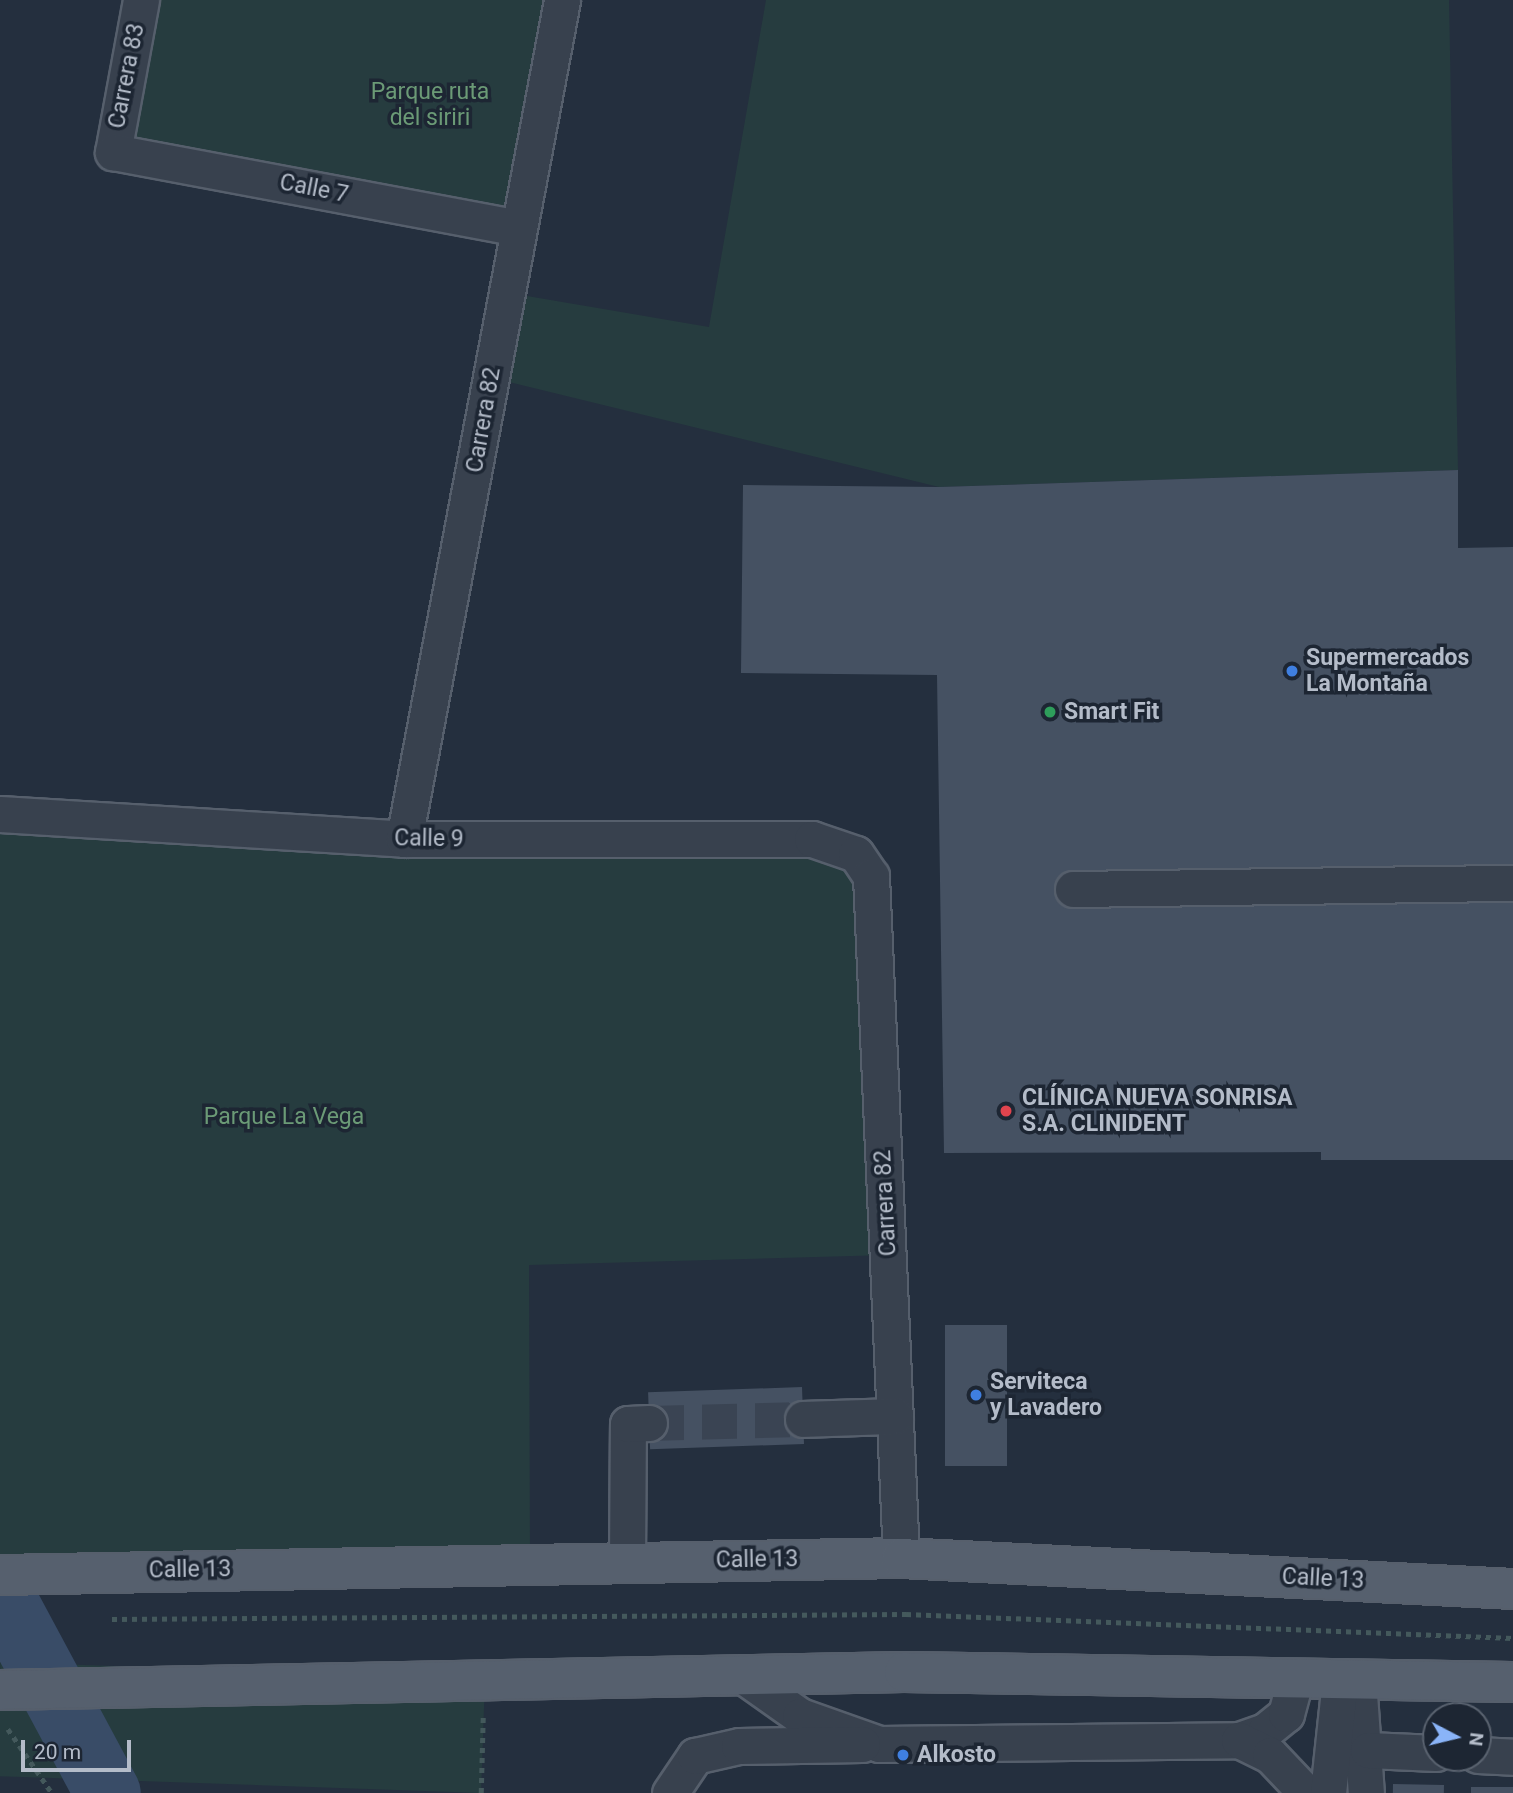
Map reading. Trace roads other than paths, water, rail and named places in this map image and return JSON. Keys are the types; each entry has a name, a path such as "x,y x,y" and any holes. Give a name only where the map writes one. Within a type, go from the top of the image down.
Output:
{"main road":[{"name":"Calle 13","path":"0,1576 627,1561 901,1558 1513,1589"},
{"path":"0,1690 134,1689 485,1678 742,1675 1513,1682"}],"street":[{"name":"Carrera 83","path":"113,152 141,0"},
{"name":"Carrera 82","path":"404,839 493,378 515,227 562,0"},
{"name":"Calle 7","path":"113,152 515,227"},
{"name":"Calle 9","path":"0,814 404,839 812,839 856,854"},
{"name":"Carrera 82","path":"856,854 870,876 901,1558"},
{"path":"1073,889 1513,883"},
{"path":"803,1419 895,1416"},
{"path":"627,1561 628,1424 649,1423"},
{"path":"742,1675 800,1716 879,1744"},
{"path":"670,1793 695,1756 739,1746 1239,1741 1265,1731 1286,1714 1295,1680"},
{"path":"1349,1680 1368,1749 1366,1793"},
{"path":"1328,1793 1349,1680"},
{"path":"1239,1741 1270,1755 1306,1793"},
{"path":"1368,1749 1422,1752"},
{"path":"1492,1756 1513,1757"}],"waterway":[{"path":"0,1592 108,1793"}],"tunnel":[{"path":"649,1423 803,1419"}],"place":[{"name":"Supermercados La Montaña","path":"1292,671"},
{"name":"Smart Fit","path":"1050,712"},
{"name":"CLÍNICA NUEVA SONRISA S.A. CLINIDENT","path":"1006,1111"},
{"name":"Serviteca y Lavadero","path":"976,1395"},
{"name":"Alkosto","path":"903,1755"}],"park label":[{"name":"Parque ruta del siriri","path":"430,105"},
{"name":"Parque La Vega","path":"284,1117"}]}
